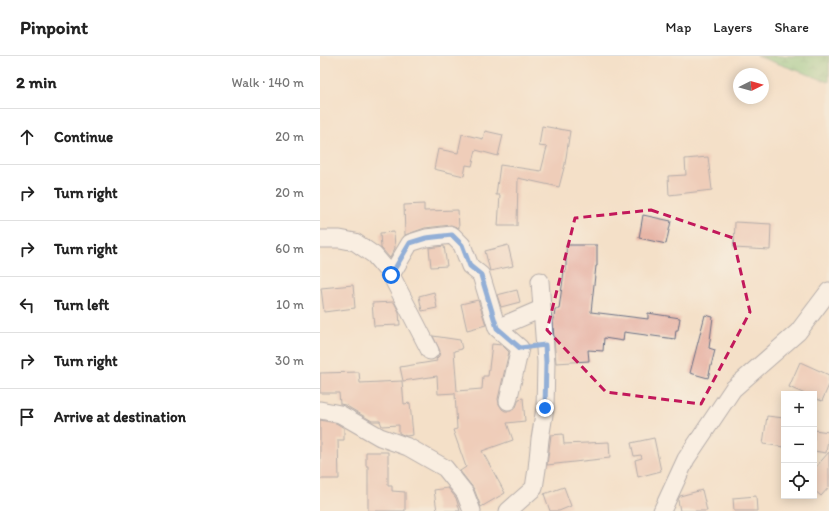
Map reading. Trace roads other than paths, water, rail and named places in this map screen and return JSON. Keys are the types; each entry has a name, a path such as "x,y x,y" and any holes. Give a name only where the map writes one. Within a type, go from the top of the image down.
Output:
{"street":[{"path":"391,275 410,243 426,238 452,235 462,245 470,266 481,275 497,328 520,348 545,345"},
{"path":"320,239 340,239 355,242 374,255 391,275 430,351"},
{"path":"508,511 534,488 537,469 545,408 546,362 540,281"},
{"path":"662,511 686,459 733,389 798,332 829,291"},
{"path":"497,328 541,309"},
{"path":"508,401 520,348"},
{"path":"320,410 340,414 380,437 408,447 445,468 465,493 472,511"}]}
